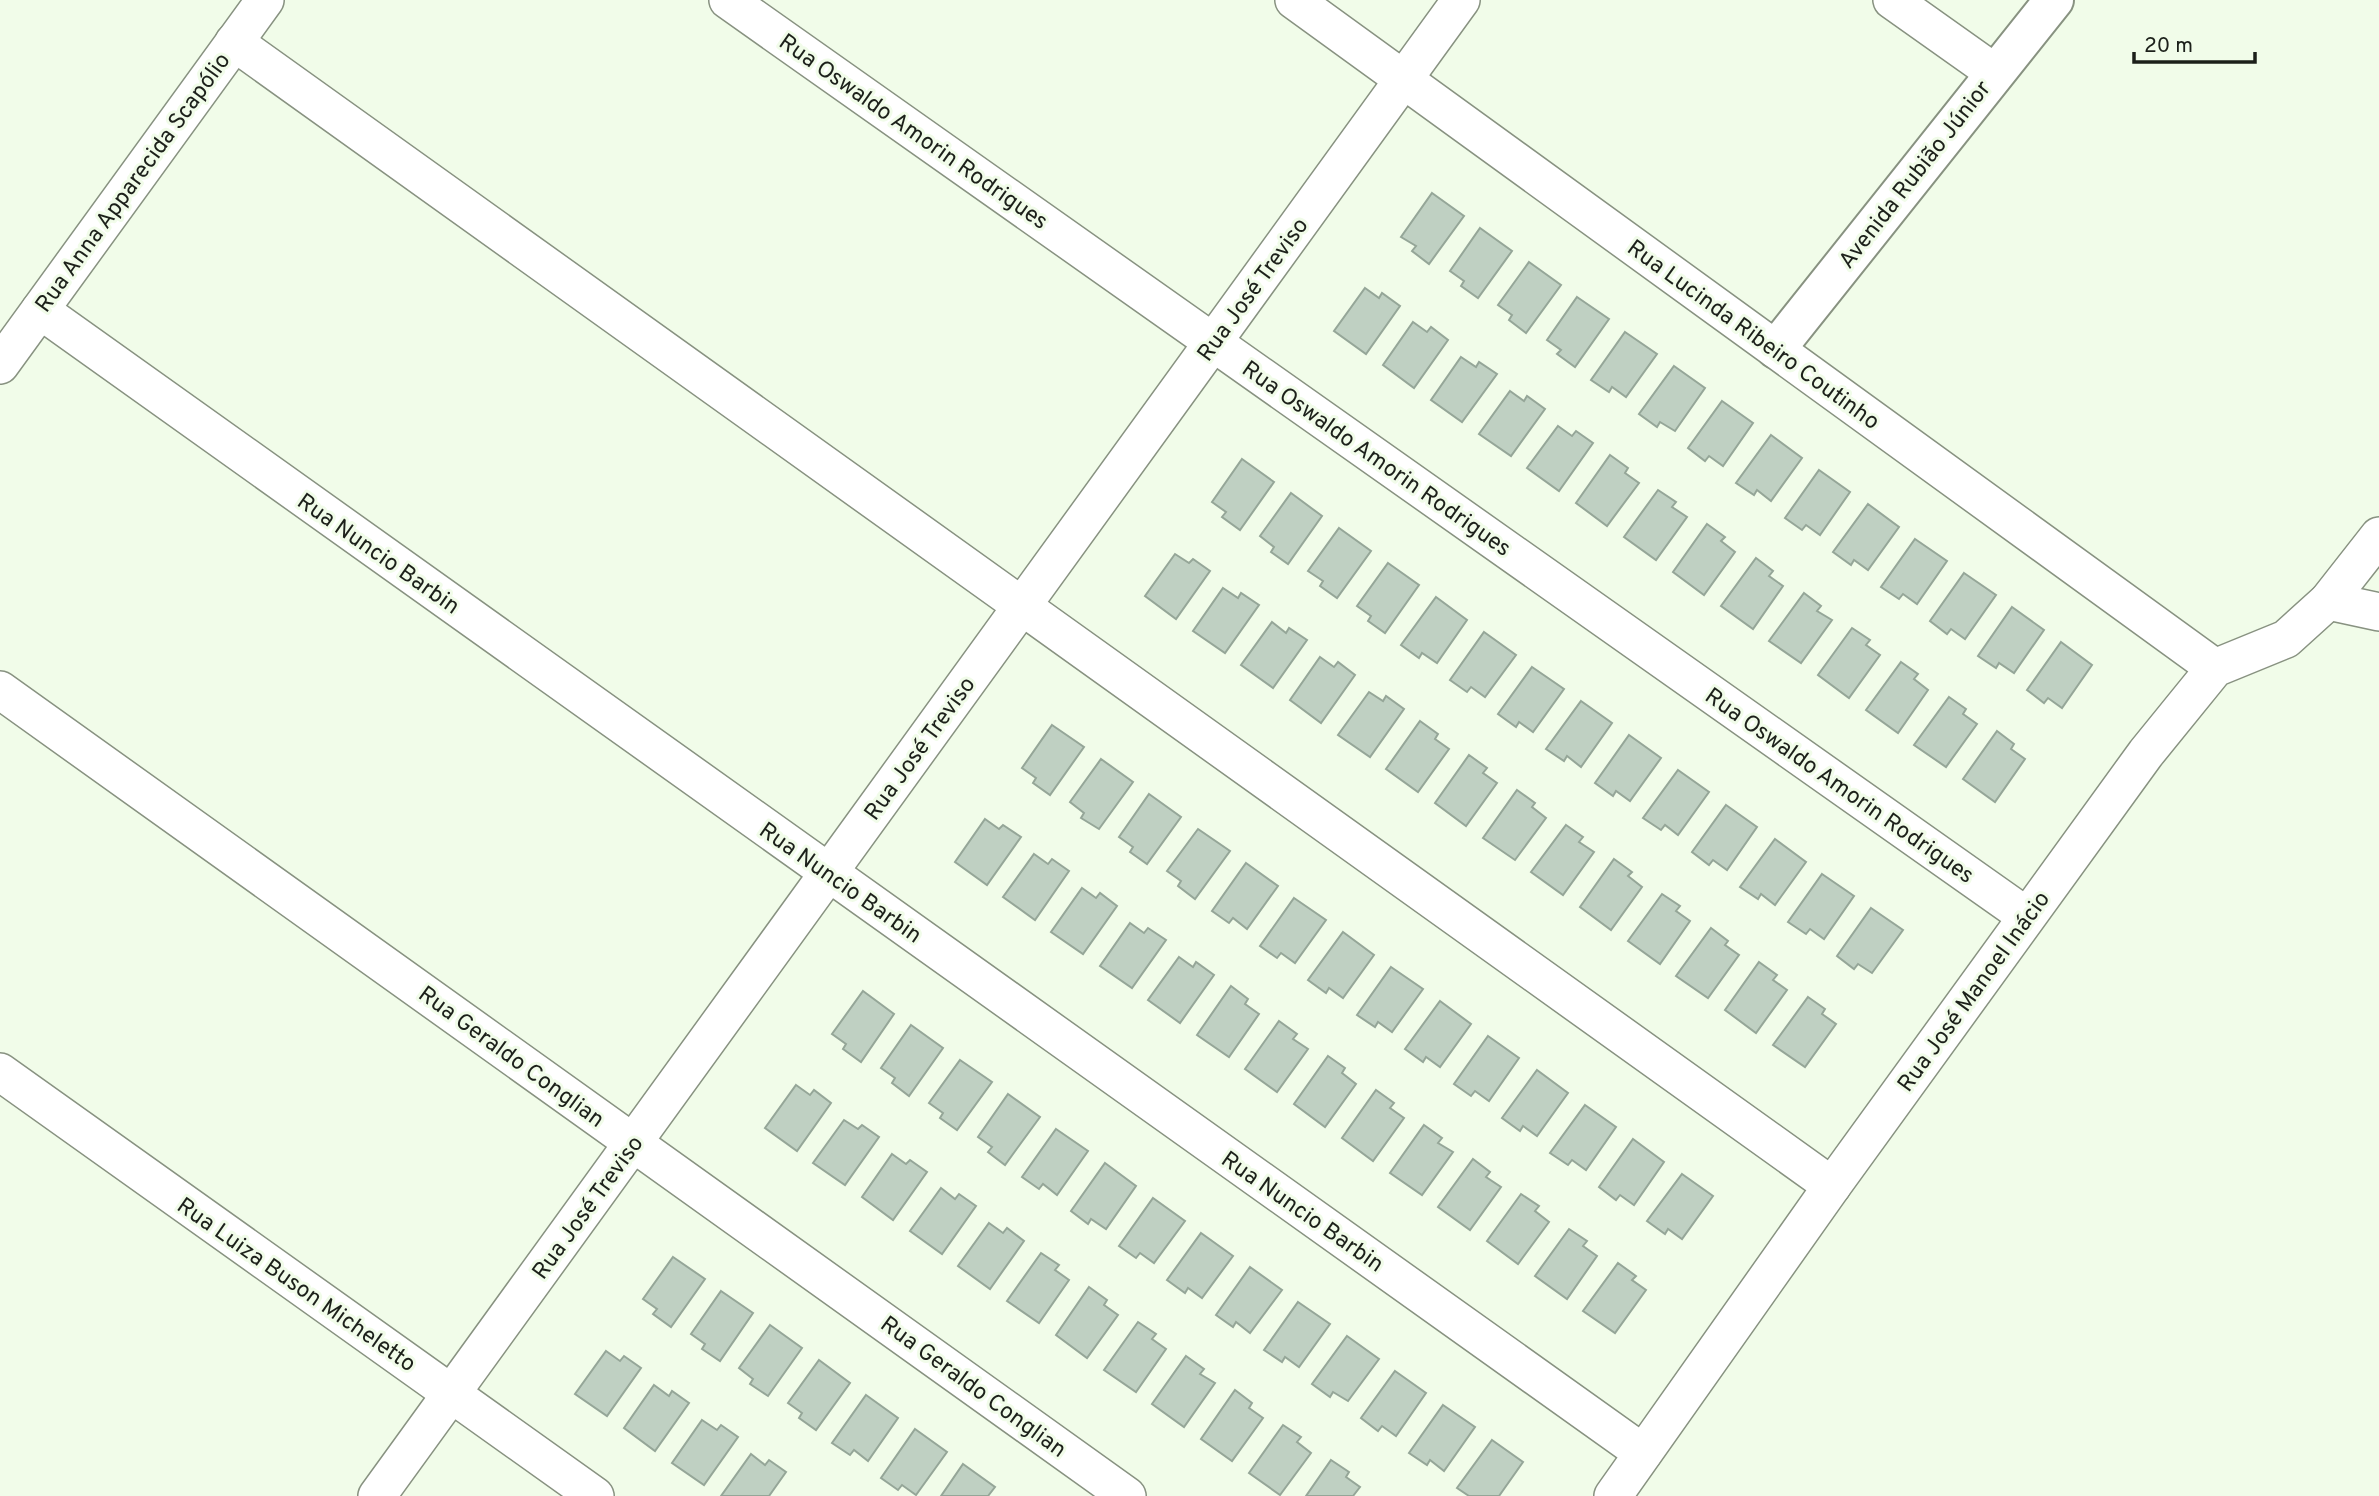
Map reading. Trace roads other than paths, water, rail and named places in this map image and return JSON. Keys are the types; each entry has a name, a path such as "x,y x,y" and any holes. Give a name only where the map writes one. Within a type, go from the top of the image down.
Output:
{"street":[{"name":"Rua Anna Apparecida Scapólio","path":"0,365 264,0"},
{"name":"Rua Oswaldo Amorin Rodrigues","path":"728,0 2026,916"},
{"name":"Rua Lucinda Ribeiro Coutinho","path":"1294,0 2215,668"},
{"name":"Rua José Treviso","path":"377,1496 1461,0"},
{"path":"1892,0 1995,73"},
{"name":"Avenida Rubião Júnior","path":"1776,349 2054,0"},
{"path":"234,42 1832,1186"},
{"name":"Rua Nuncio Barbin","path":"40,310 1643,1453"},
{"name":"Rua José Manoel Inácio","path":"1613,1496 1832,1186 2146,753 2215,668 2287,639 2328,601 2379,536"},
{"path":"2328,601 2379,612"},
{"name":"Rua Geraldo Conglian","path":"0,690 1128,1496"},
{"name":"Rua Luiza Buson Micheletto","path":"0,1072 595,1496"}]}
